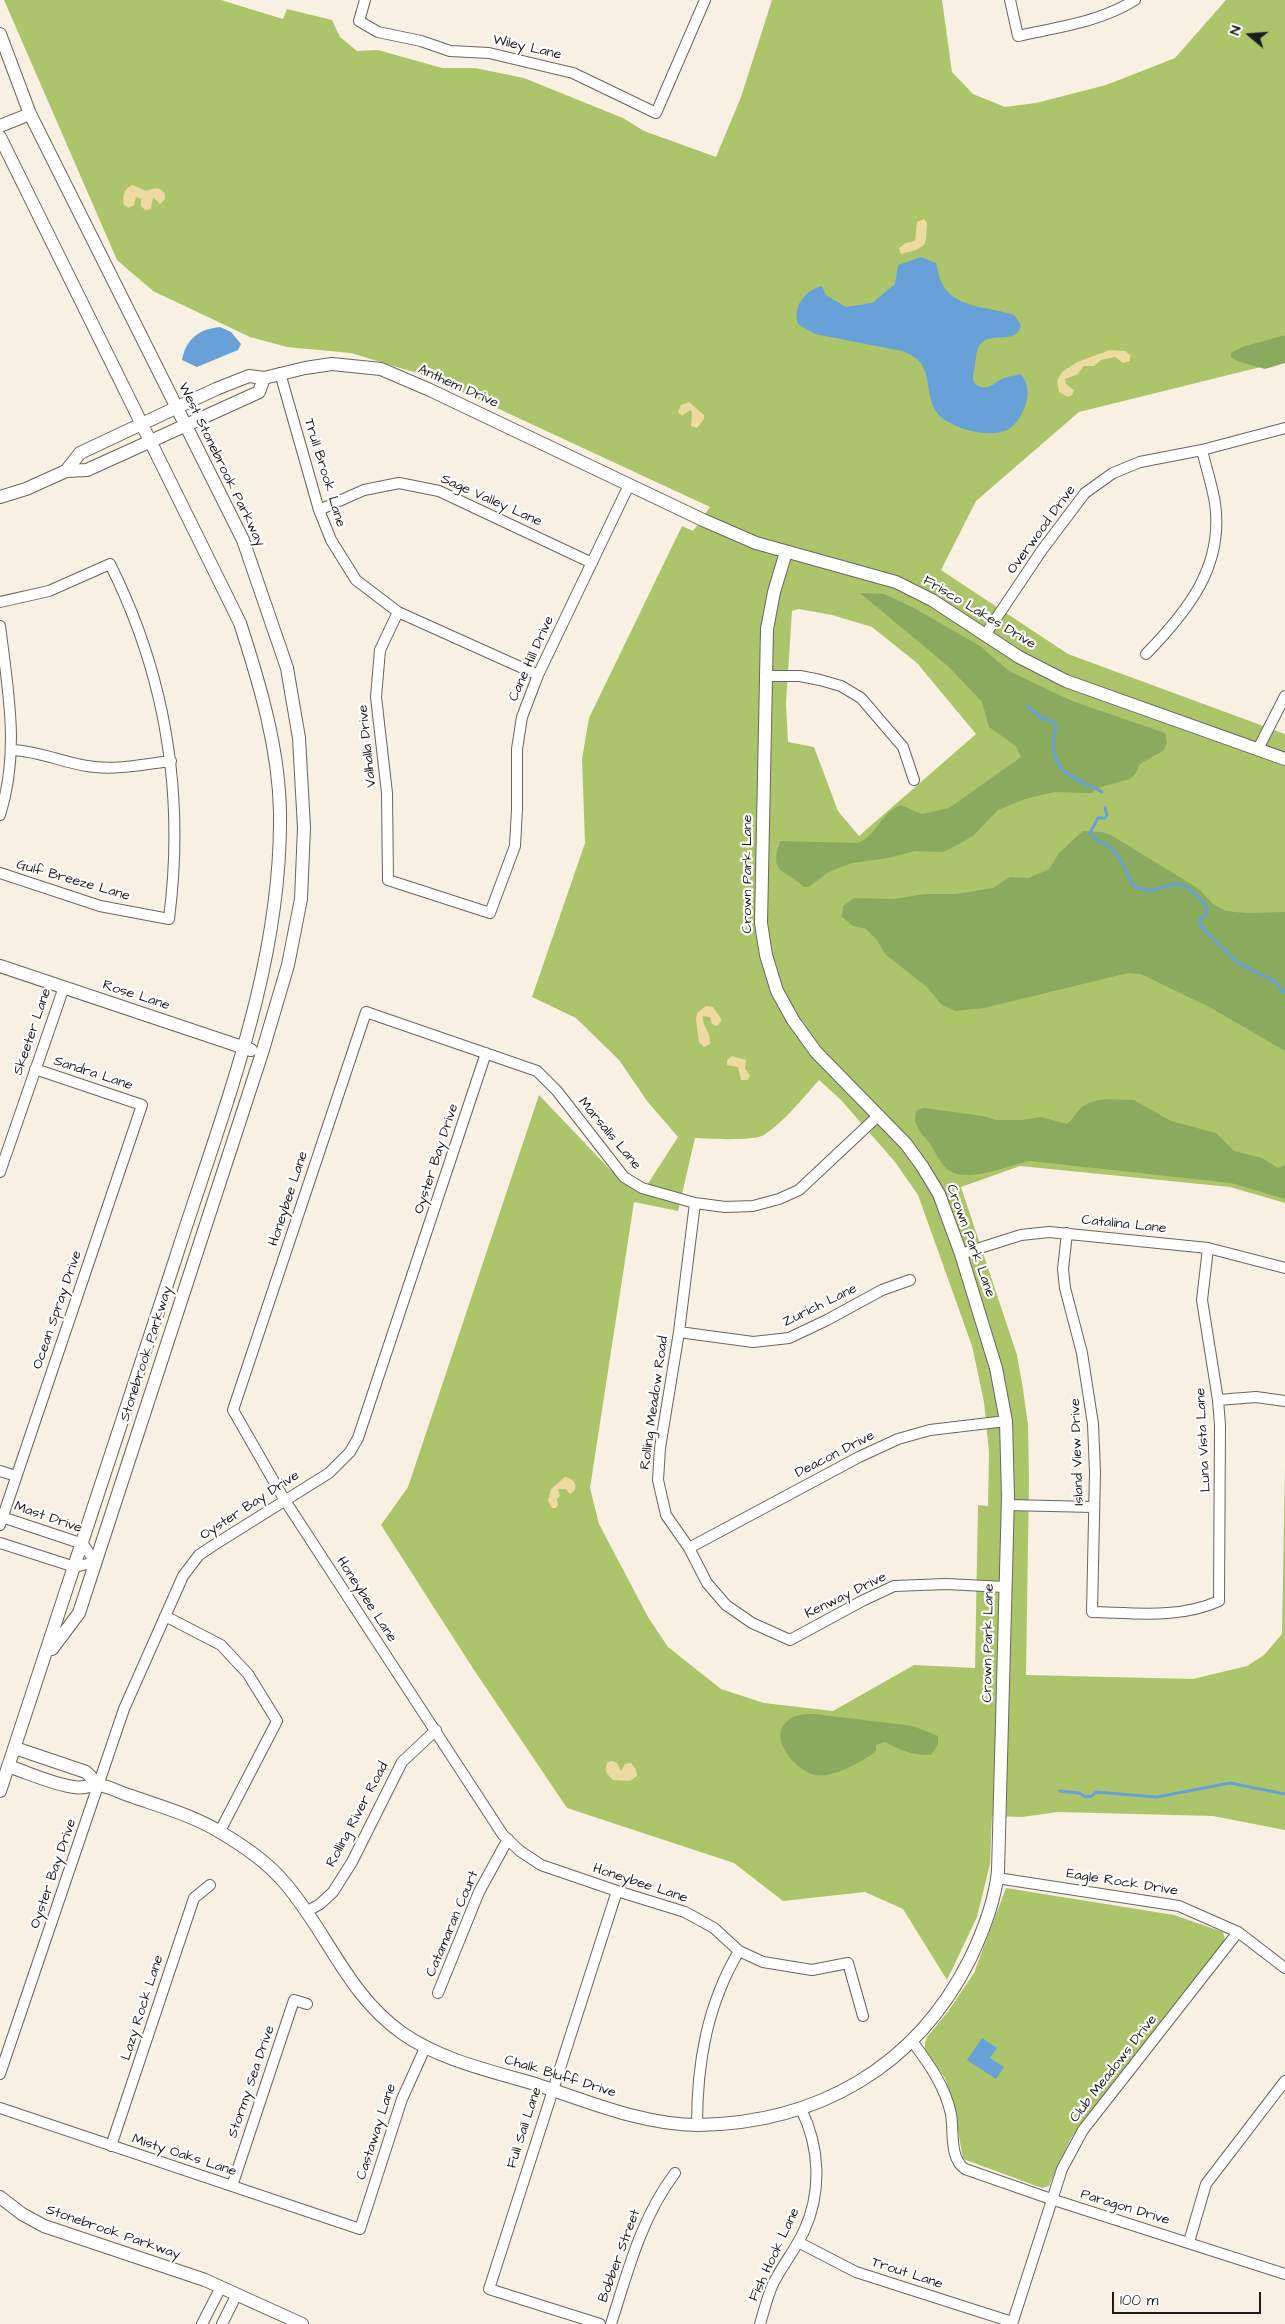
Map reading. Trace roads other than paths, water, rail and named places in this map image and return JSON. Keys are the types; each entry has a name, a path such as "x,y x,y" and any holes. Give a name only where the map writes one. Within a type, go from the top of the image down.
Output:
{"street":[{"name":"Wiley Lane","path":"365,0 359,21 378,32 421,41 450,51 489,53 574,73 656,113 705,0"},
{"path":"1010,0 1018,36 1095,20 1117,11 1135,0"},
{"name":"West Stonebrook Parkway","path":"0,34 30,114 243,540 269,611 287,668 299,738 304,828 301,899 288,965 262,1053"},
{"path":"0,126 30,114"},
{"path":"0,136 240,623 260,685 273,738 280,811 275,906 270,942 243,1048"},
{"name":"Anthem Drive","path":"66,471 80,453 216,389 249,376 264,378 280,373 332,364 380,369 439,394 629,484"},
{"name":"Trull Brook Lane","path":"280,373 319,510 330,540 356,580 398,612 538,675"},
{"name":"Anthem Drive","path":"0,498 26,489 66,471 87,470 259,392 264,378"},
{"name":"Overwood Drive","path":"985,635 1042,550 1085,492 1113,473 1140,462 1202,450 1285,428"},
{"path":"1146,654 1170,629 1205,580 1213,552 1216,526 1215,503 1202,450"},
{"name":"Sage Valley Lane","path":"319,510 364,490 399,483 438,491 592,563"},
{"name":"Frisco Lakes Drive","path":"629,484 756,543 896,582 932,600 1019,657 1066,681 1285,759"},
{"name":"Cane Hill Drive","path":"490,913 515,846 517,809 516,749 522,717 538,675 629,484"},
{"name":"Crown Park Lane","path":"786,552 774,592 767,629 761,922 766,955 777,991 793,1020 816,1052 906,1144 922,1166 938,1194 961,1254 996,1368 1006,1421 1008,1505 1001,1833 997,1878"},
{"path":"0,602 49,591 110,564 136,620 151,666 164,713 172,761 99,768 79,765 39,753 12,750"},
{"name":"Valhalla Drive","path":"398,612 380,650 376,697 387,793 388,880 490,913"},
{"path":"0,626 11,714 12,750 9,782 0,815"},
{"path":"765,676 800,676 820,680 841,686 861,698 903,747 914,780"},
{"path":"1258,749 1285,696"},
{"name":"Gulf Breeze Lane","path":"0,873 100,906 169,918 174,874 176,828 172,761"},
{"name":"Rose Lane","path":"0,966 262,1053"},
{"name":"Skeeter Lane","path":"0,1172 64,987"},
{"name":"Marsalis Lane","path":"366,1012 537,1071 557,1091 624,1177 642,1188 695,1204 725,1207 753,1206 779,1199 799,1190 878,1115"},
{"name":"Honeybee Lane","path":"366,1012 233,1410 284,1499 508,1839 541,1865 685,1912 714,1928 739,1951 763,1962 790,1968 812,1970 848,1964 863,2016"},
{"name":"Stonebrook Parkway","path":"0,1791 83,1544 243,1048"},
{"name":"Stonebrook Parkway","path":"46,1657 79,1613 262,1053"},
{"name":"Oyster Bay Drive","path":"0,2074 124,1709 184,1576 199,1555 284,1499 329,1473 350,1452 358,1438 486,1053"},
{"name":"Sandra Lane","path":"35,1069 142,1105"},
{"name":"Ocean Spray Drive","path":"1,1521 142,1105"},
{"name":"Rolling Meadow Road","path":"695,1204 679,1332 660,1448 658,1480 666,1515 689,1548 707,1583 726,1605 752,1623 790,1640"},
{"name":"Catalina Lane","path":"961,1254 1020,1235 1049,1232 1208,1248 1285,1268"},
{"name":"Island View Drive","path":"1067,1233 1064,1279 1091,1400 1094,1448 1092,1612"},
{"name":"Luna Vista Lane","path":"1092,1612 1177,1613 1199,1609 1219,1601 1222,1466 1218,1400 1202,1300 1208,1248"},
{"name":"Zurich Lane","path":"679,1332 753,1342 790,1338 882,1290 910,1280"},
{"path":"1218,1400 1256,1397 1285,1401"},
{"name":"Deacon Drive","path":"689,1548 859,1457 898,1439 930,1430 1006,1421"},
{"path":"0,1471 16,1476"},
{"path":"1008,1505 1094,1507"},
{"name":"Mast Drive","path":"1,1521 83,1544 96,1562"},
{"path":"0,1543 75,1568 96,1562"},
{"name":"Kenway Drive","path":"790,1640 894,1586 946,1584 1005,1587"},
{"path":"165,1616 221,1645 248,1674 277,1721 220,1831"},
{"name":"Rolling River Road","path":"306,1912 320,1904 333,1892 352,1862 402,1762 436,1730"},
{"name":"Chalk Bluff Drive","path":"15,1748 86,1772 98,1785"},
{"name":"Chalk Bluff Drive","path":"8,1766 75,1788 98,1785 199,1820 220,1831 261,1859 284,1883 306,1912 333,1956 367,2002 404,2034 426,2046 442,2054 641,2117 697,2125 748,2121 801,2109 841,2093 862,2080 912,2042 950,1997 969,1962 982,1930 997,1878"},
{"name":"Catamaran Court","path":"438,1993 479,1892 508,1839"},
{"name":"Eagle Rock Drive","path":"997,1878 1179,1906 1238,1932 1285,1968"},
{"name":"Lazy Rock Lane","path":"111,2146 194,1898 210,1884"},
{"name":"Full Sail Lane","path":"600,2324 489,2288 617,1891"},
{"name":"Club Meadows Drive","path":"1012,2323 1062,2169 1083,2130 1238,1932"},
{"path":"697,2125 699,2075 709,2019 722,1979 739,1951"},
{"name":"Stormy Sea Drive","path":"232,2186 294,2000 307,2004"},
{"name":"Paragon Drive","path":"912,2042 943,2089 951,2114 955,2158 959,2165 1051,2199 1285,2274"},
{"name":"Castaway Lane","path":"360,2230 402,2099 413,2071 426,2046"},
{"path":"1189,2242 1206,2184 1285,2081"},
{"name":"Misty Oaks Lane","path":"0,2108 360,2230"},
{"name":"Fish Hook Lane","path":"760,2324 774,2282 798,2242 812,2210 816,2175 812,2140 801,2109"},
{"name":"Bobber Street","path":"611,2324 646,2220 659,2196 675,2173"},
{"name":"Stonebrook Parkway","path":"0,2197 22,2214 44,2226 221,2287 302,2324"},
{"name":"Trout Lane","path":"798,2242 846,2268 1012,2323"},
{"path":"202,2324 221,2287"},
{"path":"222,2324 237,2294"}],"water":[{"path":"921,257 936,263 942,283 956,299 975,306 1014,315 1021,325 1018,332 1014,335 990,339 984,341 979,346 973,375 975,384 984,388 1004,378 1020,374 1025,380 1027,387 1026,404 1013,426 1007,430 993,433 975,432 958,427 945,420 932,403 926,374 922,365 914,357 902,351 815,334 798,324 798,306 810,291 822,286 826,295 846,307 872,303 895,284 898,265"},
{"path":"220,327 231,332 241,344 238,350 197,367 182,360 187,346 195,336 206,330"},
{"path":"982,2038 997,2048 990,2058 1004,2067 996,2079 967,2060"}],"waterway":[{"path":"1027,706 1041,717 1055,723 1053,740 1055,757 1064,771 1102,792"},
{"path":"1105,808 1107,815 1105,818 1098,818 1090,833 1116,853 1134,886 1144,890 1153,890 1177,884 1186,887 1196,894 1207,908 1206,915 1200,919 1201,926 1238,963 1274,981 1285,993"},
{"path":"1060,1791 1079,1793 1086,1797 1092,1796 1096,1792 1157,1797 1230,1783 1285,1794"}]}
